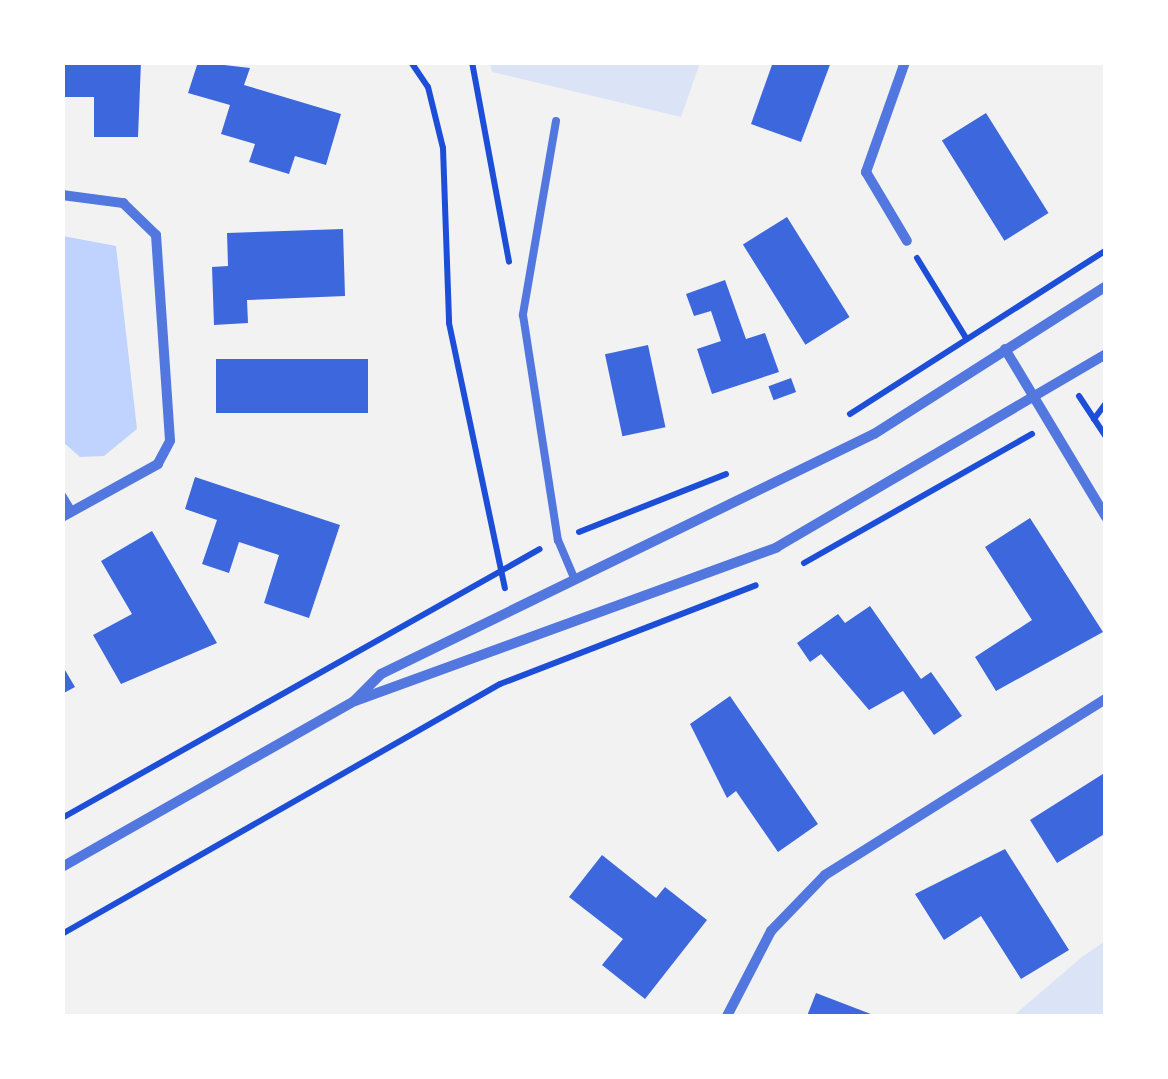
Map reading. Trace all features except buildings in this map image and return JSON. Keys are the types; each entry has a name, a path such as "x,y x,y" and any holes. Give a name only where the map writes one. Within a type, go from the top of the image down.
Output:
{"street":[{"path":"905,62 866,172 907,240"},
{"path":"62,195 123,204 156,234 170,441 158,464 67,514 62,498"},
{"path":"62,867 354,701 382,674 573,576 874,434 1106,286"},
{"path":"1005,348 1106,517"},
{"path":"354,701 397,692 524,638 777,547 1037,401 1106,354"},
{"path":"728,1016 771,931 825,875 1106,699"}],"lane":[{"path":"556,120 524,285 558,540 573,576"}],"path":[{"path":"411,62 428,87 443,148 448,324 512,606"},
{"path":"472,62 498,237 524,285"},
{"path":"907,240 966,338"},
{"path":"798,566 1050,423 1082,400"},
{"path":"1094,420 1106,402"},
{"path":"62,934 536,668 765,581"},
{"path":"524,638 536,668"}],"shaded area":[{"path":"490,62 700,63 681,117 492,72"},
{"path":"1105,941 1105,1016 1013,1016 1082,957"}],"water":[{"path":"63,236 116,246 137,429 104,456 80,457 63,442"}]}
